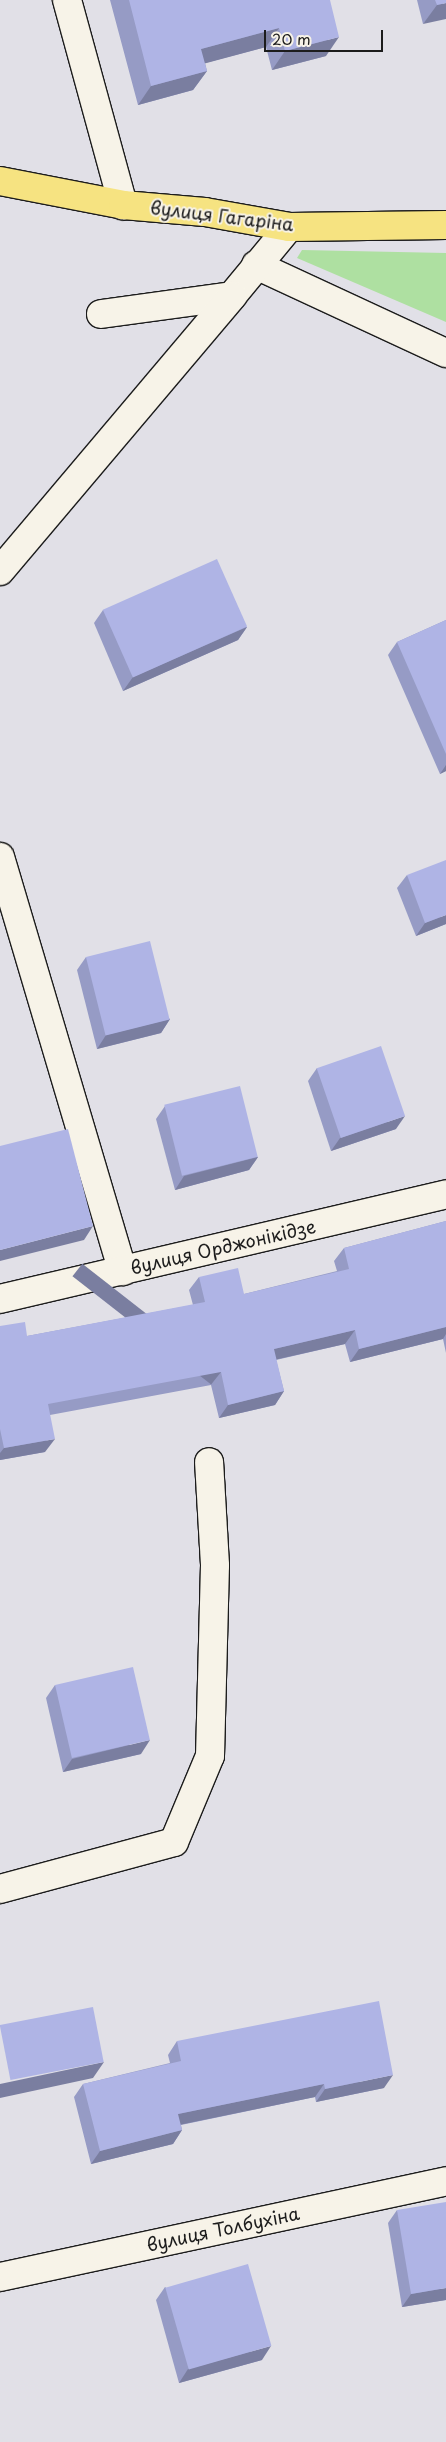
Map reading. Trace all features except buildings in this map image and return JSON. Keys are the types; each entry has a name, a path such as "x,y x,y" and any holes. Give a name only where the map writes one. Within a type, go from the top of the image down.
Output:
{"main road":[{"name":"вулиця Гагаріна","path":"0,181 123,205 205,212 289,226 446,225"}],"street":[{"path":"67,0 123,205"},
{"path":"0,571 289,226"},
{"path":"256,265 446,353"},
{"path":"101,314 232,296"},
{"path":"0,538 40,524"},
{"path":"0,857 123,1271"},
{"name":"вулиця Орджонікідзе","path":"0,1299 446,1194"},
{"path":"0,1889 174,1842 210,1756 215,1565 209,1462"},
{"name":"вулиця Толбухіна","path":"0,2277 446,2182"}],"green space":[{"path":"302,250 446,253 446,322 297,258"}]}
